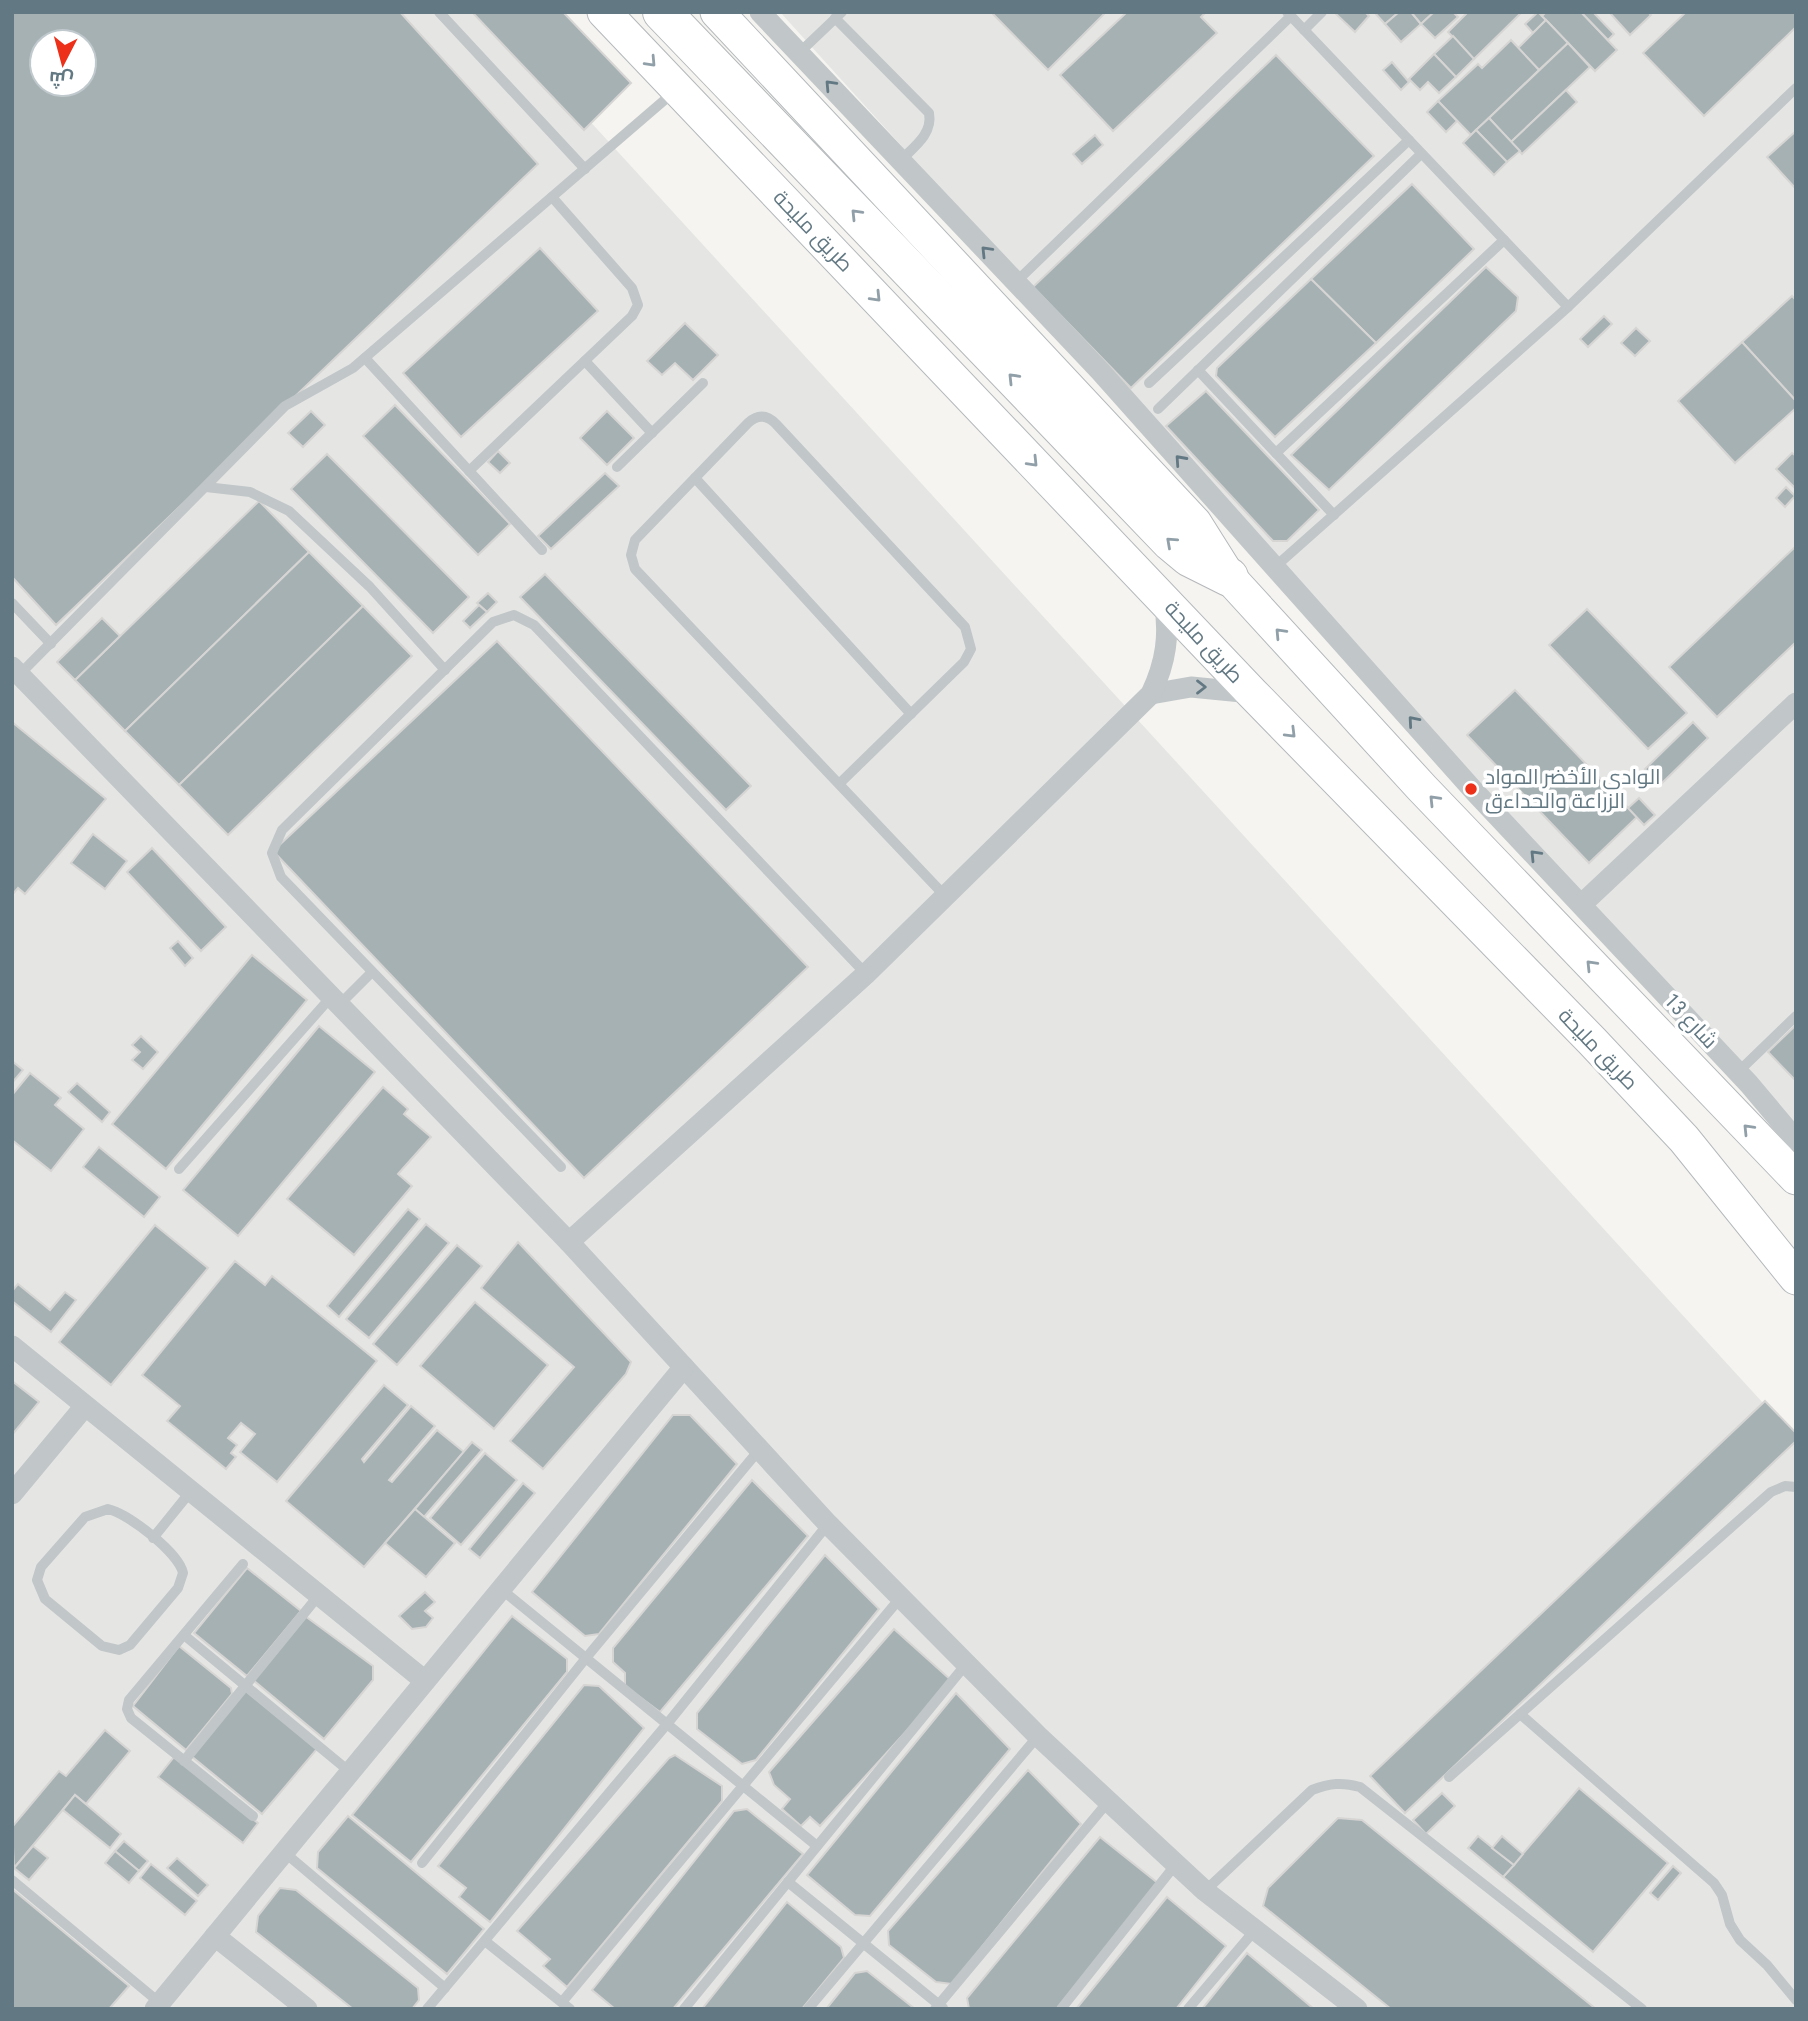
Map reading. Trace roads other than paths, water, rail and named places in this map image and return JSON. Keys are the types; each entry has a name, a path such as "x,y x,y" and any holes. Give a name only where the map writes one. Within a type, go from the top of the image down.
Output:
{"highway":[{"path":"662,12 1171,542 1189,556 1229,577"}],"main road":[{"name":"طريق مليحة","path":"604,12 1252,693 1684,1139 1796,1278"},
{"path":"717,12 1195,523 1229,577 1422,788 1796,1178"}],"street":[{"name":"شارع 13","path":"760,12 1016,282 1276,566 1474,791 1738,1072 1796,1140"},
{"path":"569,1242 866,974 1151,694 1167,648 1164,599"},
{"path":"16,671 569,1242 828,1524 1038,1736 1205,1891 1357,2009"},
{"path":"1151,694 1191,687 1252,693"},
{"path":"1582,904 1796,703"},
{"path":"12,1346 425,1681"},
{"path":"157,2006 684,1367"},
{"path":"12,1494 85,1405"},
{"path":"215,1936 307,2009"}],"lane":[{"path":"439,12 585,169"},
{"path":"1304,30 1322,12"},
{"path":"1016,282 1289,14 1568,307"},
{"path":"799,53 838,15 929,113 931,123 927,133 901,160"},
{"path":"16,671 51,644 285,405 303,391 341,376 365,358 677,89"},
{"path":"1276,566 1568,307 1796,89"},
{"path":"1149,383 1409,140"},
{"path":"1158,408 1422,154"},
{"path":"469,471 632,316 638,299 632,288 552,197"},
{"path":"1276,453 1504,240"},
{"path":"365,358 542,550"},
{"path":"584,361 652,433"},
{"path":"1198,370 1334,515"},
{"path":"617,467 703,383"},
{"path":"839,784 968,656 971,641 965,627 772,419 766,416 753,419 635,540 631,555 635,569 946,897"},
{"path":"695,478 911,714"},
{"path":"206,487 250,492 289,511 370,587 444,670"},
{"path":"12,603 51,644"},
{"path":"561,1167 371,974 281,877 274,866 275,841 282,830 493,622 514,615 525,618 866,974"},
{"path":"179,1169 335,1001 371,974"},
{"path":"1738,1072 1796,1016"},
{"path":"422,1863 586,1658 759,1450"},
{"path":"1449,1777 1771,1492 1785,1486 1796,1487"},
{"path":"153,1538 191,1491"},
{"path":"117,1511 153,1538 182,1565 182,1581 125,1648 113,1650 102,1646 40,1593 37,1580 41,1567 92,1512 117,1511"},
{"path":"427,2009 667,1724 828,1524"},
{"path":"243,1564 129,1700 127,1709 131,1718 253,1816"},
{"path":"502,1588 817,1846"},
{"path":"184,1760 319,1595"},
{"path":"485,1941 566,2005 743,1786 901,1597"},
{"path":"184,1635 350,1772"},
{"path":"684,2009 967,1663"},
{"path":"1520,1714 1714,1884 1740,1940 1767,1965 1796,2000"},
{"path":"808,2009 1038,1736"},
{"path":"1205,1891 1312,1790 1328,1784 1344,1783 1360,1787 1642,2009"},
{"path":"788,1882 939,2007 1107,1802"},
{"path":"284,1852 445,1988"},
{"path":"1061,2009 1176,1864"},
{"path":"12,1880 157,2006"},
{"path":"1188,2009 1255,1930"}],"place":[{"name":"الوادى الأخضر المواد الزراعة والحداءق","path":"1471,789"}]}
